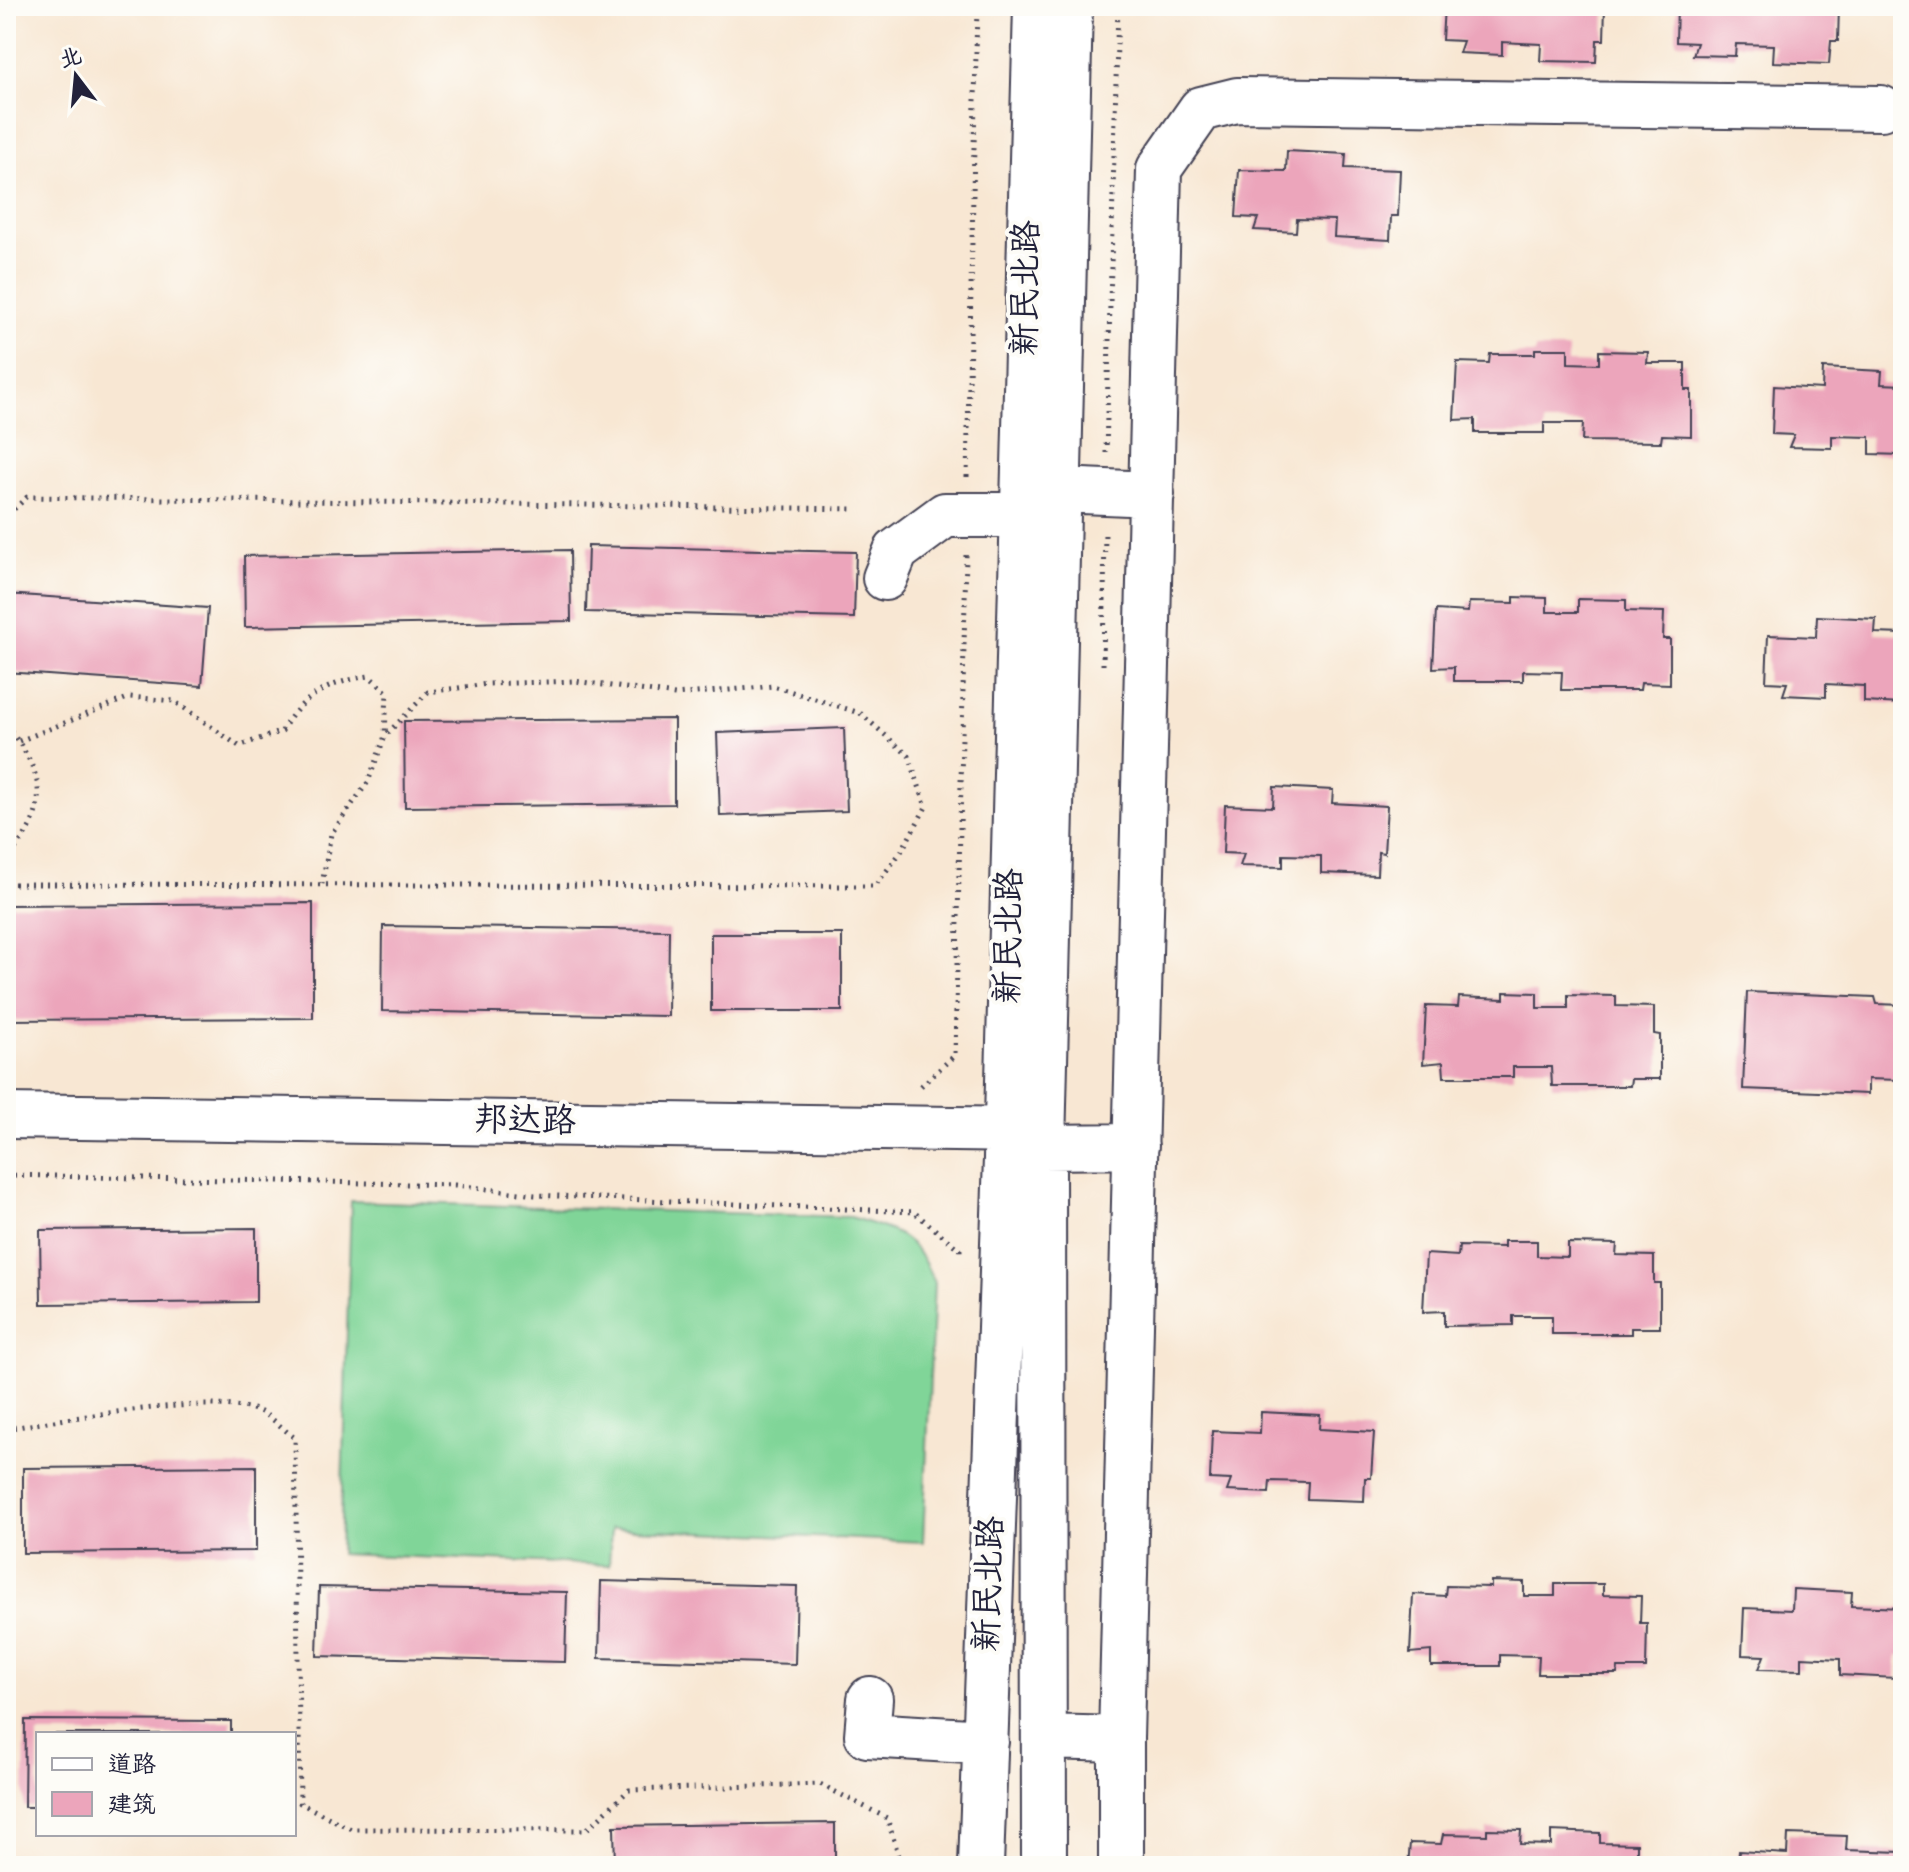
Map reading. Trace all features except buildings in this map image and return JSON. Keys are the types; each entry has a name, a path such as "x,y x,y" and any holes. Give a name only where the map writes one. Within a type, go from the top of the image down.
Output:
{"street":[{"name":"新民北路","path":"1036,6 1022,515 1029,1144 1044,1737 1044,1866"},
{"name":"新民北路","path":"981,1866 986,1742 1029,1144 1059,490 1070,6"},
{"path":"1121,1866 1121,1739 1159,169 1201,109 1237,100 1881,108"},
{"path":"1059,490 1152,494"},
{"path":"885,578 896,551 945,515 1022,515"},
{"name":"邦达路","path":"6,1116 1029,1144"},
{"path":"1029,1144 1136,1146"},
{"name":"邦达路","path":"6,1145 1029,1144"},
{"path":"870,1699 867,1735 986,1742"},
{"path":"1044,1737 1121,1739"}],"path":[{"path":"909,1091 923,1085 955,1055 977,6"},
{"path":"6,531 11,512 27,497 857,509"},
{"path":"19,741 130,697 174,701 239,746 282,731 293,710 333,682 369,676 387,692 385,736 368,782 331,834 322,884"},
{"path":"6,884 875,886 926,807 909,756 860,713 773,686 675,695 575,681 487,684 428,692 385,736"},
{"path":"6,725 28,753 41,792 27,837 6,859"},
{"path":"6,1175 455,1185 535,1195 914,1212 960,1250 959,1265"},
{"path":"6,1429 66,1419 223,1403 261,1412 295,1438 300,1803 351,1829 586,1830 629,1790 820,1784 887,1818 902,1866"}],"green space":[{"path":"351,1201 851,1217 903,1237 919,1253 934,1282 923,1542 611,1528 609,1565 340,1554"}]}
